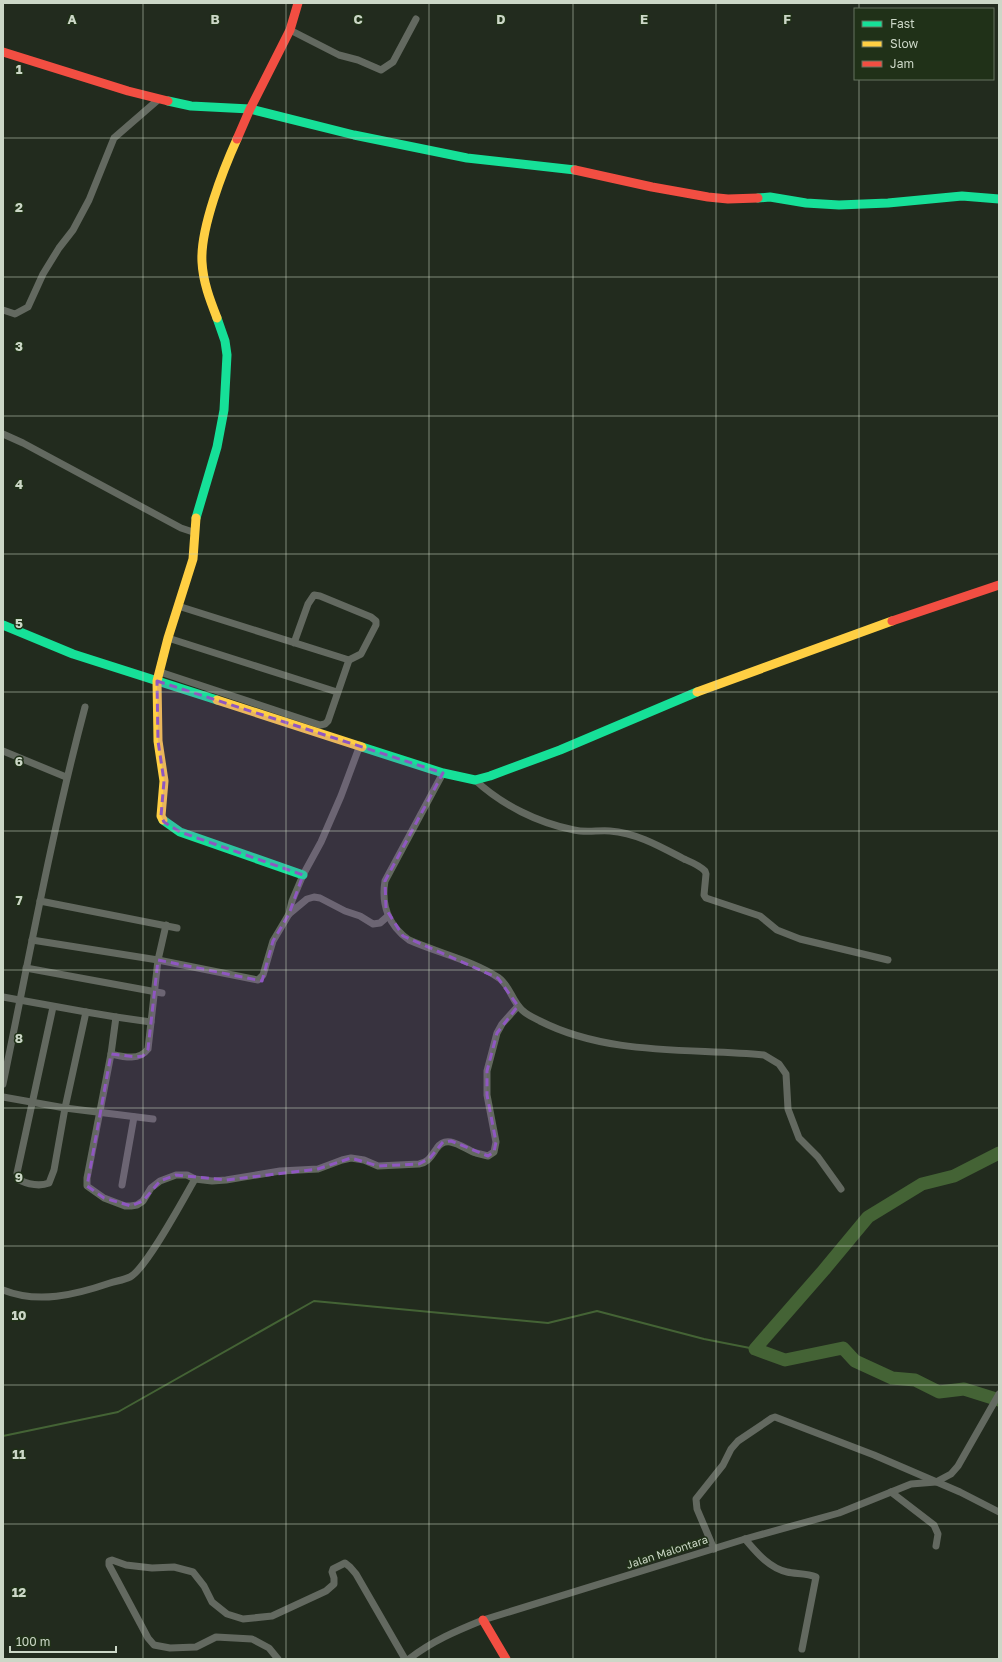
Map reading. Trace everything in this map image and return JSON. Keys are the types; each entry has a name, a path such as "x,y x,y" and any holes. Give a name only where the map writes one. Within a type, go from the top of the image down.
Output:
{"street":[{"path":"298,3 290,30 250,109 222,176 202,244 202,262 206,288 225,340 227,355 224,410 217,447 195,520 195,550 168,638 157,681 158,741 164,781 161,816 164,822 180,832 303,875"},
{"path":"290,30 342,57 358,60 382,70 393,62 416,19"},
{"path":"3,52 159,99 191,106 250,109 347,133 467,158 565,168 652,188 715,198 728,199 770,197 806,203 840,205 888,203 962,196 999,199"},
{"path":"3,310 15,314 28,307 43,274 59,248 73,230 89,200 114,138 159,99"},
{"path":"3,434 23,443 181,528 194,532"},
{"path":"3,625 73,654 360,745 443,773 475,780 490,776 560,750 682,697 878,626 999,585"},
{"path":"160,672 320,725 325,724 328,721 349,660 361,654 376,625 376,621 371,617 320,596 314,596 310,601 294,643"},
{"path":"178,606 349,660"},
{"path":"168,638 337,692"},
{"path":"3,1084 66,777 85,707"},
{"path":"32,940 158,960 258,980 263,975 273,941 289,914 292,901 303,875 321,842 341,796 360,745"},
{"path":"3,751 66,777"},
{"path":"443,773 385,881 388,916 401,933 409,940 478,967 498,978 506,985 518,1006 526,1013 541,1022 575,1035 643,1047 764,1055 779,1064 786,1074 788,1109 799,1138 818,1157 841,1189"},
{"path":"475,780 494,796 543,821 585,832 610,831 645,839 656,844 705,871 704,895 706,898 760,916 777,930 800,939 888,960"},
{"path":"289,914 307,899 314,897 360,916 373,924 380,923 388,916"},
{"path":"40,901 177,928"},
{"path":"111,1054 136,1057 143,1056 148,1049 158,960 166,925"},
{"path":"26,968 162,993"},
{"path":"3,997 53,1007 151,1022"},
{"path":"116,1017 111,1054 87,1178 87,1186 104,1198 125,1206 131,1206 138,1205 143,1201 151,1188 160,1181 176,1175 187,1174 196,1179 212,1181 226,1180 280,1171 318,1169 351,1158 364,1160 378,1166 419,1164 426,1163 438,1146 443,1142 451,1141 476,1153 488,1156 494,1152 496,1142 487,1094 487,1071 497,1033 502,1024 518,1006"},
{"path":"53,1007 17,1172 19,1180 25,1183 43,1186 49,1183 52,1177 86,1012"},
{"path":"3,1097 65,1108 153,1119"},
{"path":"122,1185 134,1117"},
{"path":"3,1290 17,1296 50,1298 94,1289 130,1277 144,1263 196,1179"},
{"path":"936,1482 951,1474 958,1466 999,1394"},
{"path":"714,1549 697,1509 696,1499 723,1464 731,1449 738,1441 772,1418 778,1418 834,1439 936,1482 999,1512"},
{"name":"Jalan Malontara","path":"409,1659 432,1643 483,1620 745,1539 839,1513 911,1484 936,1482"},
{"path":"891,1492 903,1500 936,1528 938,1534 936,1546"},
{"path":"745,1539 762,1559 778,1569 816,1577 802,1649"},
{"path":"278,1659 269,1648 252,1639 216,1638 196,1647 170,1648 154,1645 148,1638 109,1565 109,1561 112,1560 126,1565 152,1568 174,1567 193,1572 204,1586 212,1602 227,1614 243,1619 272,1616 326,1591 334,1584 333,1569 345,1563 356,1574 405,1659"},
{"path":"483,1620 506,1659"}],"highlighted area":[{"path":"157,681 443,773 385,881 386,909 403,936 498,978 518,1006 497,1033 487,1071 487,1095 496,1142 494,1152 488,1156 451,1141 443,1142 430,1158 419,1164 378,1166 351,1158 318,1169 226,1180 176,1175 160,1181 143,1201 131,1206 104,1198 87,1186 111,1054 136,1057 143,1056 148,1049 158,960 262,981 273,941 289,914 303,875 180,832 164,822 161,816 164,781 158,741"}],"waterway":[{"path":"999,1153 954,1176 922,1184 868,1217 755,1349 785,1360 843,1348 855,1361 892,1378 915,1380 939,1392 964,1389 999,1400"},
{"path":"3,1436 118,1412 314,1301 548,1323 597,1311 704,1339 755,1349"}],"traffic: fast":[{"path":"168,101 191,106 250,109 354,135 467,158 575,170"},
{"path":"758,198 770,197 806,203 839,205 888,203 962,196 999,199"},
{"path":"196,518 217,447 224,410 227,355 225,341 217,318"},
{"path":"3,625 73,654 217,700"},
{"path":"362,747 443,773 475,780 490,776 560,750 697,692"},
{"path":"163,820 180,832 303,875"}],"traffic: slow":[{"path":"217,318 205,284 202,249 214,200 225,167 237,139"},
{"path":"163,820 161,816 164,781 158,741 157,681 168,638 193,559 196,518"},
{"path":"697,692 892,621"},
{"path":"217,700 362,747"}],"traffic: jam":[{"path":"237,139 250,109 290,30 298,3"},
{"path":"3,52 128,91 168,101"},
{"path":"575,170 652,187 708,197 728,199 758,198"},
{"path":"892,621 999,585"},
{"path":"483,1620 506,1659"}]}
